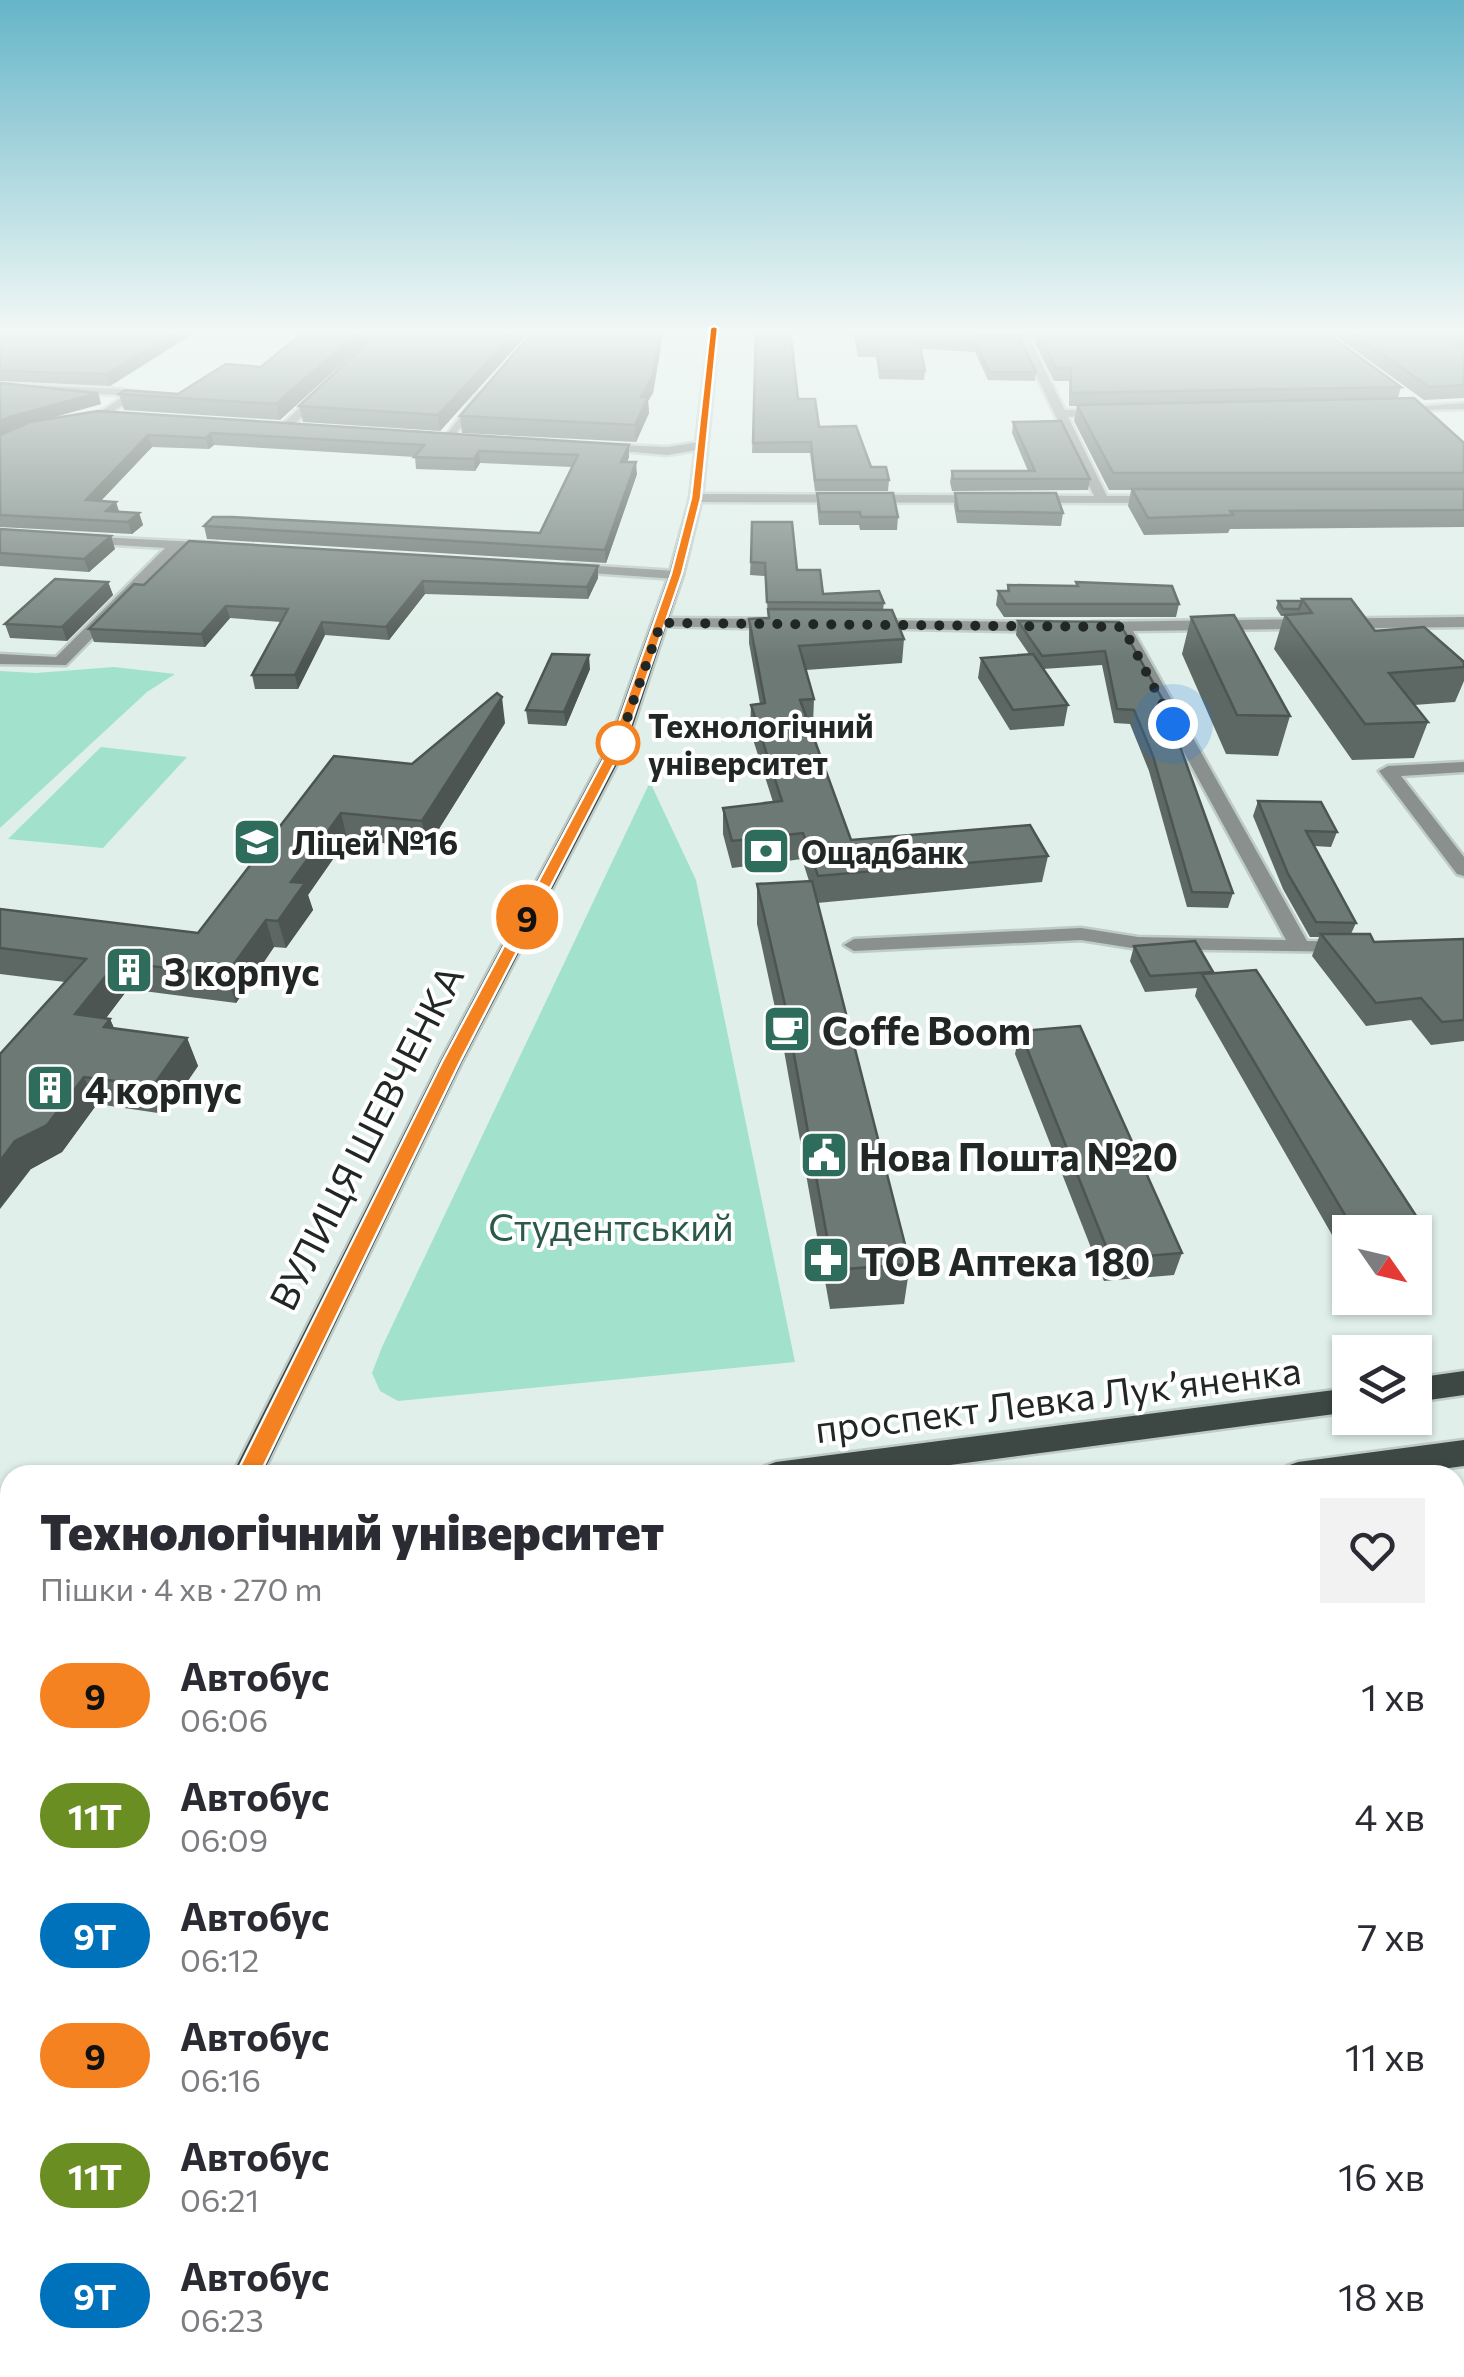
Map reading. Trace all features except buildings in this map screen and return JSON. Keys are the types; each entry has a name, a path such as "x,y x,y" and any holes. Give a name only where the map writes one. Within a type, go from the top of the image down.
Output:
{"main road":[{"name":"ВУЛИЦЯ ШЕВЧЕНКА","path":"253,1465 451,1062 617,747 676,574 696,498 701,439"},
{"path":"1432,1388 1464,1384"},
{"name":"проспект Левка Лукʼяненка","path":"853,1465 1332,1402"},
{"path":"1373,1465 1464,1453"}],"street":[{"path":"445,439 463,440"},
{"path":"1072,439 1102,500"},
{"path":"571,447 667,450 700,446"},
{"path":"696,498 1179,500"},
{"path":"59,538 226,547"},
{"path":"0,659 60,662 176,544"},
{"path":"542,566 676,574"},
{"path":"844,625 1123,627 1464,622"},
{"path":"661,623 807,624"},
{"path":"1123,627 1301,948"},
{"path":"1464,768 1388,771 1464,870"},
{"path":"854,945 1080,934 1138,942 1374,948"}],"green space":[{"path":"114,667 175,674 147,692 0,828 0,671 36,673"},
{"path":"101,747 187,757 103,848 8,839"},
{"name":"Студентський","path":"650,782 696,880 795,1362 398,1401 380,1391 372,1373 382,1347"}],"bus line":[{"name":"9","path":"252,1465 451,1062 617,747 676,574 696,498 701,439"}],"place":[{"name":"Технологічний університет","path":"618,743"},
{"name":"Ліцей №16","path":"257,842"},
{"name":"Ощадбанк","path":"766,851"},
{"name":"3 корпус","path":"129,970"},
{"name":"Coffe Boom","path":"787,1029"},
{"name":"4 корпус","path":"50,1088"},
{"name":"Нова Пошта №20","path":"824,1155"},
{"name":"ТОВ Аптека 180","path":"826,1260"}],"route":[{"path":"618,743 617,747 661,623 1123,627 1173,724"}]}
